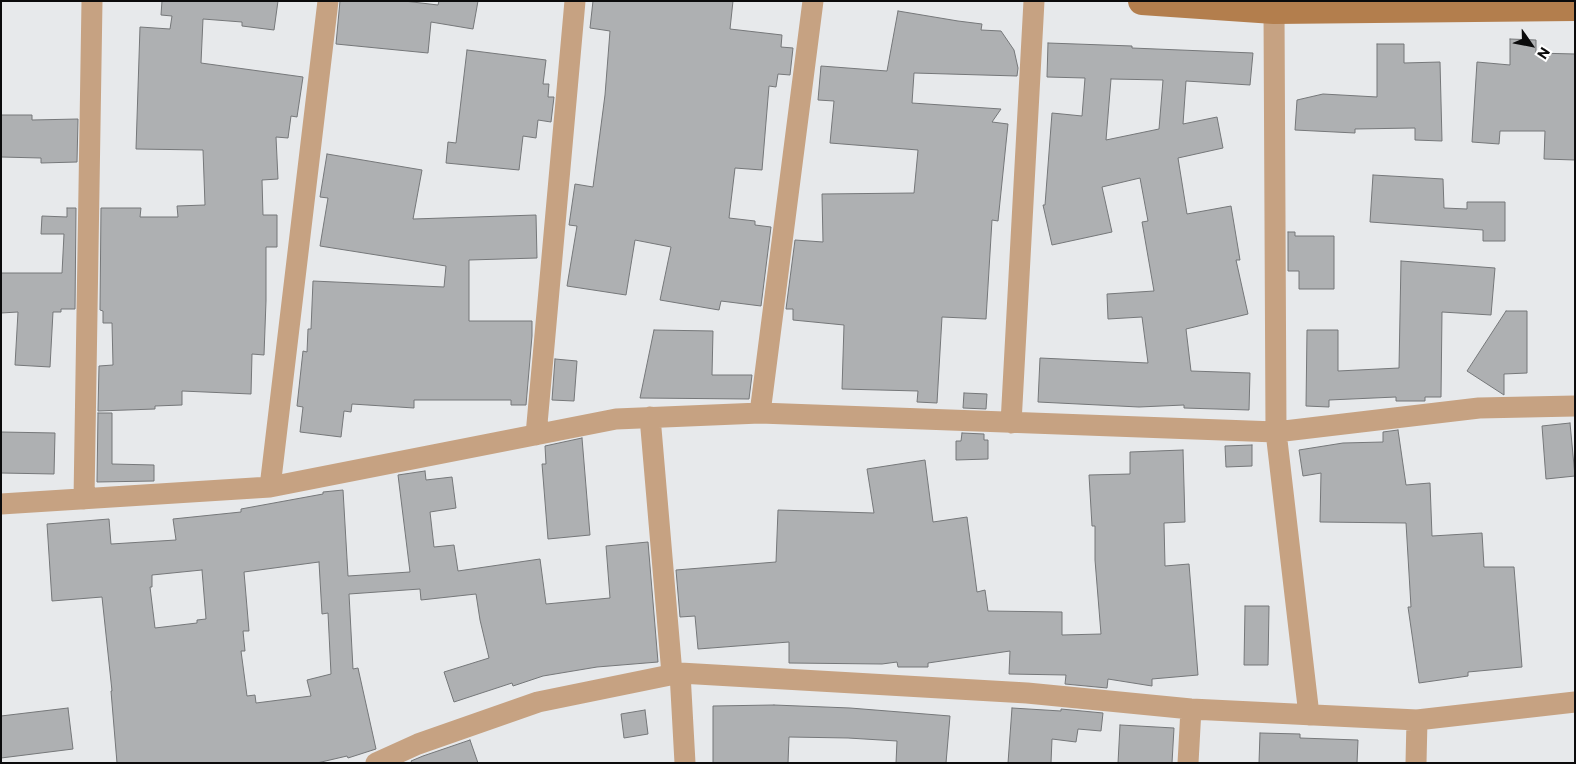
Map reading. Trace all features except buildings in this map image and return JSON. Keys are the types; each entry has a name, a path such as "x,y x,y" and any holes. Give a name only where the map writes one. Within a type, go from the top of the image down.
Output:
{"main road":[{"path":"1142,1 1274,10 1575,7"}],"street":[{"path":"84,499 92,1"},
{"path":"270,487 328,1"},
{"path":"536,435 575,1"},
{"path":"760,413 813,1"},
{"path":"1011,423 1034,1"},
{"path":"1274,10 1276,432 1309,715"},
{"path":"1,504 270,487 616,419 760,413 1276,432 1480,408 1575,406"},
{"path":"650,417 685,763"},
{"path":"376,763 418,744 538,702 676,673 1028,693 1191,709 1417,720 1575,702"},
{"path":"1188,763 1191,709"},
{"path":"1416,763 1417,720"}]}
